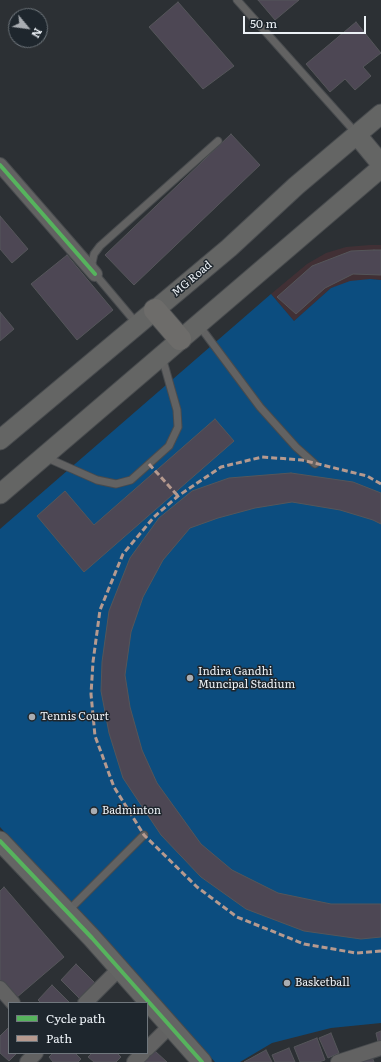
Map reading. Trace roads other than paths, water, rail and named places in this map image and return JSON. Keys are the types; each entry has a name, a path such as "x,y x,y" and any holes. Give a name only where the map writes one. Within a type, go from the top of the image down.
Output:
{"main road":[{"name":"MG Road","path":"0,440 229,248 296,186 381,114"},
{"path":"357,135 381,164"},
{"path":"0,494 381,168"},
{"path":"154,310 180,339"},
{"path":"0,841 67,912 201,1062"}],"street":[{"path":"0,165 96,274"},
{"path":"86,1002 118,969"},
{"path":"0,988 12,1002"},
{"path":"148,1048 170,1026"},
{"path":"338,1062 381,1048"},
{"path":"27,1062 35,1054"},
{"path":"134,1062 142,1054"}],"lane":[{"path":"237,0 357,135"},
{"path":"137,324 96,274 92,264 94,254 100,246 218,141"},
{"path":"198,324 260,407 296,447 315,464"},
{"path":"44,456 97,480 116,484 131,480 169,446 178,427 177,410 162,355"},
{"path":"67,912 144,835"}],"place":[{"name":"Indira Gandhi Muncipal Stadium","path":"190,678"},
{"name":"Tennis Court","path":"32,717"},
{"name":"Badminton","path":"94,811"},
{"name":"Basketball","path":"287,983"}]}
